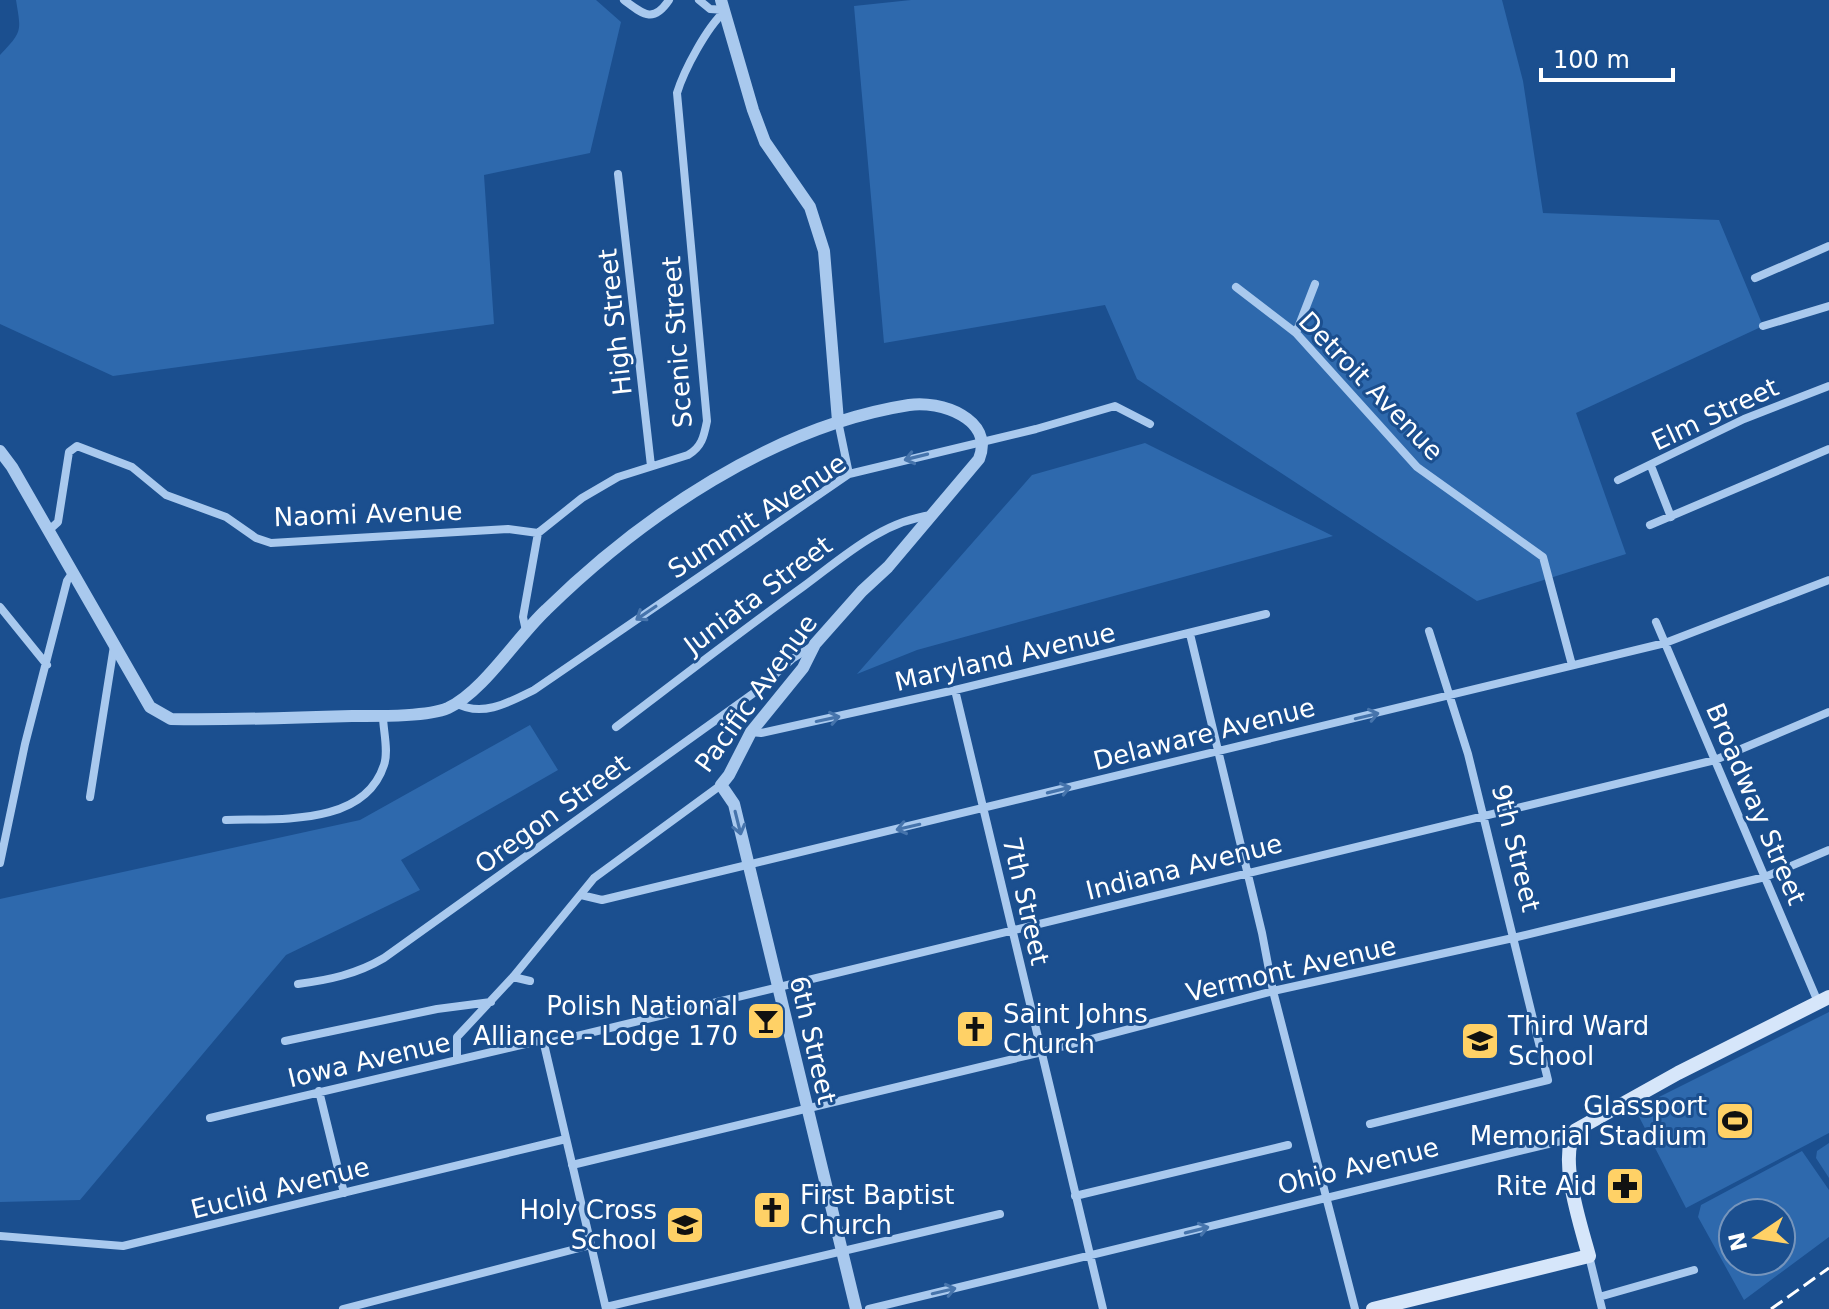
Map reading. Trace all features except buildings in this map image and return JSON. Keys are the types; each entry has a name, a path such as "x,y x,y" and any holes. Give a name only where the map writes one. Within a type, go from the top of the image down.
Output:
{"main road":[{"name":"Ohio Avenue","path":"1569,1139 1576,1130 1598,1117 1824,1000"},
{"path":"1373,1309 1589,1256 1568,1168 1569,1139"}],"street":[{"path":"624,0 645,14 653,15 661,12 669,0"},
{"path":"699,0 710,9 723,5 765,142 810,207 818,224 824,251 838,421 849,474"},
{"name":"Scenic Street","path":"538,533 602,486 618,477 697,450 703,440 707,421 677,93 723,5"},
{"name":"High Street","path":"618,174 651,466"},
{"path":"1755,278 1829,246"},
{"path":"1296,333 1315,284"},
{"name":"Detroit Avenue","path":"1236,287 1296,333 1417,467 1543,557 1572,665"},
{"path":"1763,326 1829,306"},
{"name":"Elm Street","path":"1618,480 1744,419 1829,386"},
{"path":"0,451 150,707 171,719 383,716 446,709 474,689 526,631 599,562 699,489 748,459 838,421 925,403 964,416 977,427 983,440"},
{"name":"Summit Avenue","path":"456,703 466,709 481,710 506,704 534,690 849,474 1036,429 1115,406 1150,424"},
{"name":"Pacific Avenue","path":"457,1060 457,1037 513,977 594,878 721,785 751,732 803,668 815,644 934,515 979,459 983,440"},
{"name":"Naomi Avenue","path":"48,531 58,522 69,452 77,446 132,467 166,495 226,517 256,538 271,543 508,529 538,533"},
{"path":"1650,525 1829,449"},
{"path":"1651,466 1671,517"},
{"name":"Juniata Street","path":"616,727 848,553 892,527 917,517 934,515"},
{"path":"526,631 523,617 538,533"},
{"path":"0,863 25,744 67,581 73,572"},
{"name":"Delaware Avenue","path":"581,895 602,900 1665,643 1829,580"},
{"path":"0,607 47,665"},
{"name":"Maryland Avenue","path":"751,732 761,733 955,690 1266,614"},
{"name":"Broadway Street","path":"1656,622 1765,877 1824,1000"},
{"name":"9th Street","path":"1370,1124 1548,1080 1452,696 1429,631"},
{"path":"1190,634 1273,991 1355,1309"},
{"name":"Oregon Street","path":"298,984 345,976 384,958 758,690 792,659 815,644"},
{"path":"90,797 114,646"},
{"name":"7th Street","path":"955,690 1103,1309"},
{"name":"Indiana Avenue","path":"541,1043 1715,760 1829,712"},
{"path":"226,820 311,817 353,804 375,783 386,762 383,716"},
{"name":"6th Street","path":"721,785 734,804 856,1309"},
{"name":"Vermont Avenue","path":"572,1165 1042,1052 1273,991 1513,938 1765,877 1829,850"},
{"path":"513,977 530,981"},
{"path":"285,1041 448,1007 491,1002"},
{"path":"541,1043 606,1308 1000,1214"},
{"name":"Iowa Avenue","path":"210,1118 541,1043"},
{"path":"319,1091 344,1193"},
{"name":"Euclid Avenue","path":"0,1236 123,1246 566,1139"},
{"name":"Ohio Avenue","path":"869,1309 1569,1139"},
{"path":"1075,1196 1288,1145"},
{"path":"343,1309 379,1305 591,1245"},
{"path":"1589,1256 1602,1309"},
{"path":"1599,1297 1694,1270"}],"shaded area":[{"path":"16,0 596,0 621,22 590,153 484,175 494,324 113,376 0,324 0,55 18,30"},
{"path":"911,0 1502,0 1523,81 1543,213 1719,220 1763,326 1576,413 1626,554 1477,601 1137,379 1105,305 884,343 854,6"},
{"path":"1145,443 1333,536 917,650 857,674 1032,475"},
{"path":"530,725 558,770 401,860 420,890 286,955 80,1200 0,1202 0,899 360,820"},
{"name":"Glassport Memorial Stadium","path":"1829,1012 1829,1133 1686,1208 1635,1109"},
{"path":"1829,1143 1829,1178 1816,1158 1817,1151"},
{"path":"1802,1151 1829,1190 1829,1237 1797,1261 1797,1197 1717,1197 1717,1251 1698,1217 1701,1205"},
{"path":"1731,1277 1775,1277 1744,1300"}],"railway":[{"path":"1771,1309 1829,1268"}],"place":[{"name":"Polish National Alliance - Lodge 170","path":"766,1021"},
{"name":"Saint Johns Church","path":"975,1029"},
{"name":"Third Ward School","path":"1480,1041"},
{"name":"Glassport Memorial Stadium","path":"1735,1121"},
{"name":"Rite Aid","path":"1625,1186"},
{"name":"First Baptist Church","path":"772,1210"},
{"name":"Holy Cross School","path":"685,1225"}]}
